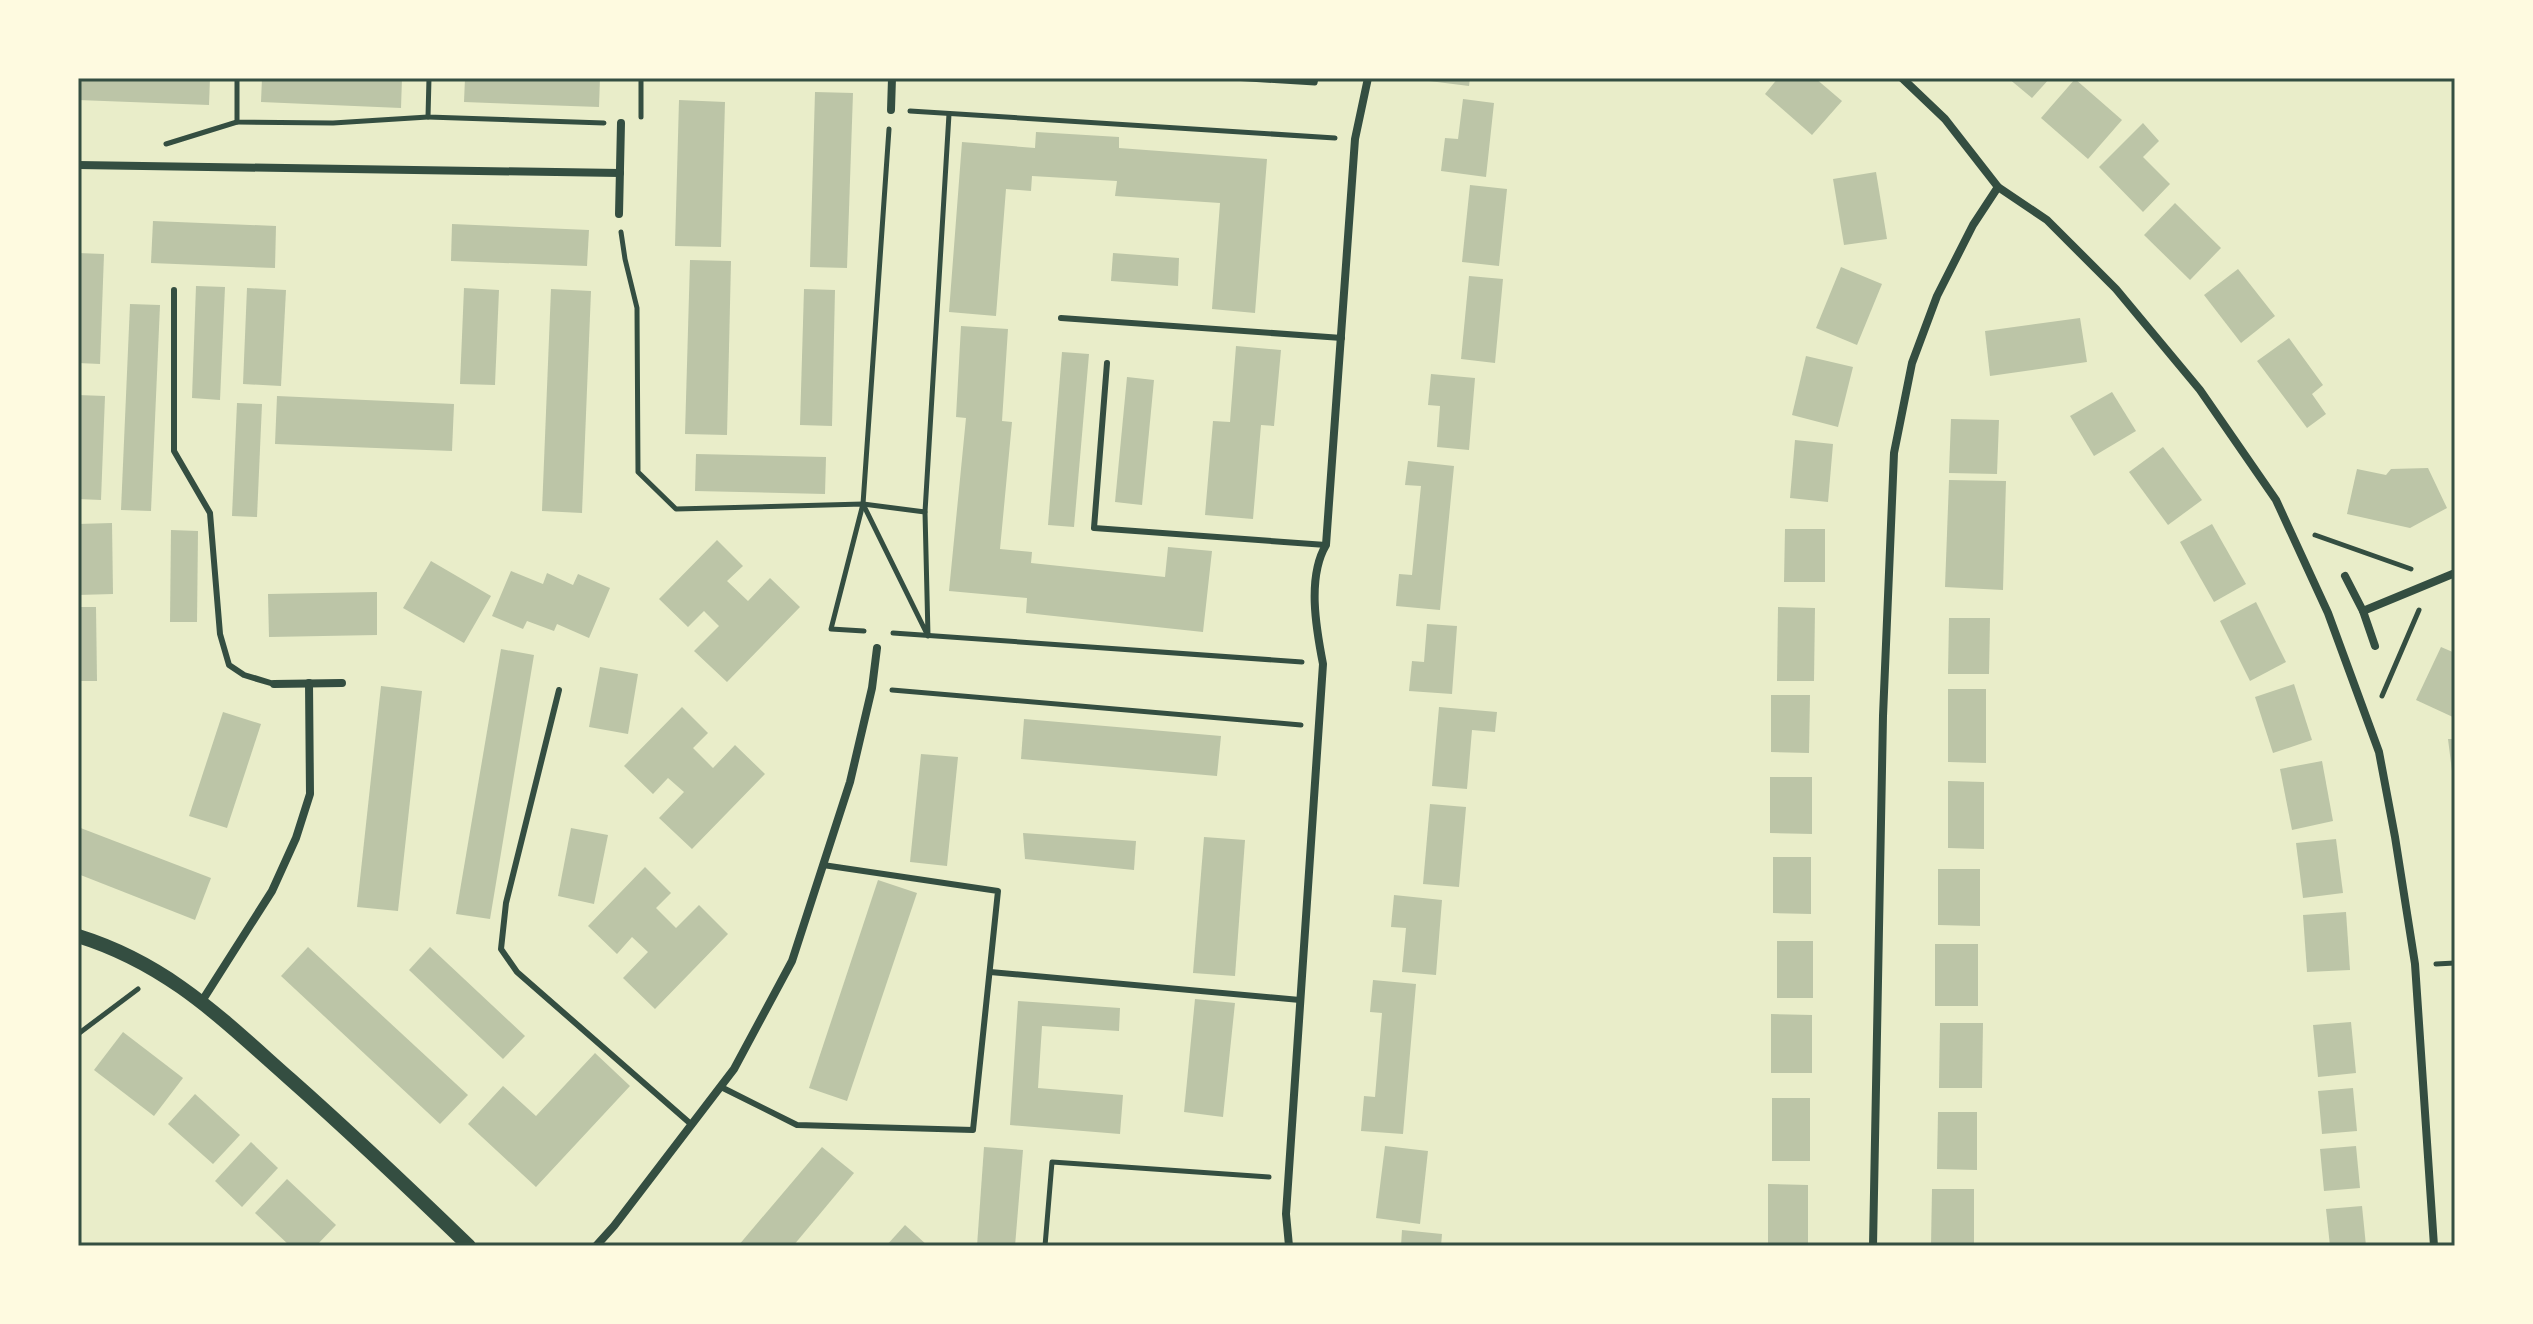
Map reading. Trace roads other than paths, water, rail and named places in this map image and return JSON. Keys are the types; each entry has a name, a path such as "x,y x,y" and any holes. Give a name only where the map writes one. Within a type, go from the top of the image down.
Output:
{"street":[{"path":"891,110 892,78"},
{"path":"1289,1246 1286,1214 1288,1179 1323,664 1315,625 1318,559 1326,545 1355,139 1368,78"},
{"path":"1902,78 1945,119 1998,187 2047,220 2106,279 2200,390 2276,500 2328,613 2379,752 2395,837 2415,964 2434,1246"},
{"path":"619,214 621,123"},
{"path":"78,165 620,173"},
{"path":"1873,1246 1883,716 1894,453 1912,363 1937,296 1973,225 1998,187"},
{"path":"2363,611 2455,573"},
{"path":"2345,576 2363,611 2375,646"},
{"path":"596,1246 734,1069 792,961 850,782 872,688 877,648"},
{"path":"202,1001 272,891 296,838 310,794 309,683"},
{"path":"274,684 342,683"},
{"path":"78,936 159,971 202,1001 338,1122 469,1246"}],"lane":[{"path":"174,290 174,451 210,513 220,634 229,665 244,675 274,684"},
{"path":"1061,318 1342,338"},
{"path":"1107,363 1094,528 1326,545"},
{"path":"559,690 506,903 501,949 517,972 692,1125"},
{"path":"721,1087 797,1125 973,1130 998,891 823,865"},
{"path":"990,972 1300,1000"}]}
